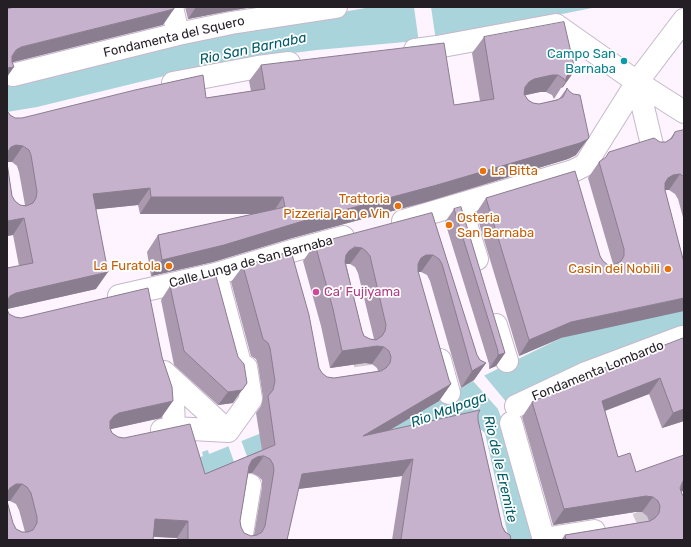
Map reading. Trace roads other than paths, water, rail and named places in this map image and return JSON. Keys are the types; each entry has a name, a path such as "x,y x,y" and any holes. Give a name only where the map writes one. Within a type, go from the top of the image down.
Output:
{"street":[{"path":"172,7 178,34"},
{"name":"Fondamenta del Squero","path":"13,75 178,34 239,14 335,7"},
{"path":"579,193 579,168 637,82 684,20"},
{"path":"397,52 437,47 556,25 637,82 684,112"},
{"path":"156,86 258,67 311,61"},
{"path":"637,82 652,145"},
{"path":"397,225 431,222 460,205 579,168"},
{"path":"460,205 482,279"},
{"name":"Calle Lunga de San Barnaba","path":"100,301 216,274 290,260 365,231"},
{"path":"216,274 241,367 246,368 251,399 228,431"},
{"path":"146,290 151,312"},
{"path":"491,309 507,361"},
{"name":"Fondamenta Lombardo","path":"544,539 513,414 586,373 682,337"},
{"path":"435,342 449,393"},
{"path":"174,428 173,401 162,363 228,431"},
{"path":"146,434 174,428 228,431"},
{"path":"240,540 250,485"},
{"path":"544,539 614,528"}],"water":[{"name":"Rio San Barnaba","path":"371,7 597,7 438,39 317,50 222,62 37,107 7,112 7,81 149,46"},
{"path":"684,297 684,334 498,409 509,434 537,540 509,540 485,433 477,426 266,458 25,540 80,501 203,456 202,452 208,450 209,454 259,434 447,396 473,381 561,338 603,327"}],"tunnel":[{"path":"362,344 367,379"},
{"path":"637,524 676,507"}],"place":[{"name":"Campo San Barnaba","path":"624,61"},
{"name":"La Bitta","path":"483,171"},
{"name":"Trattoria Pizzeria Pan e Vin","path":"398,206"},
{"name":"Osteria San Barnaba","path":"449,225"},
{"name":"La Furatola","path":"169,266"},
{"name":"Casin dei Nobili","path":"668,269"},
{"name":"Ca' Fujiyama","path":"316,292"}],"water label":[{"name":"Rio Malpaga","path":"449,410"},
{"name":"Rio de le Eremite","path":"500,469"}]}
